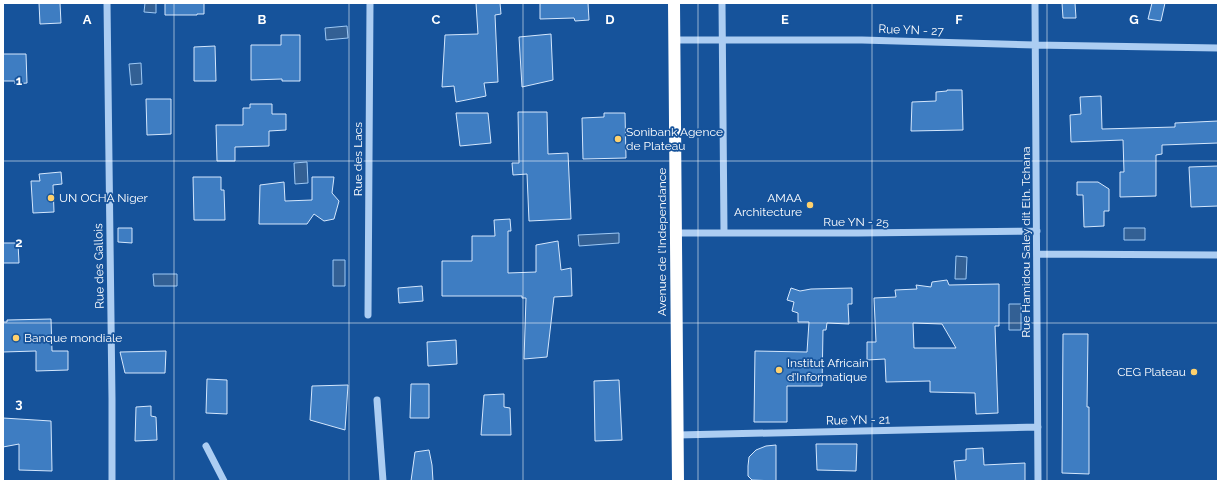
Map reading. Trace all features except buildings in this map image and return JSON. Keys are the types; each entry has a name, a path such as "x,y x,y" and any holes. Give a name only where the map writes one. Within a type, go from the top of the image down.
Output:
{"highway":[{"name":"Avenue de l'Independance","path":"674,3 678,481"}],"street":[{"name":"Rue des Gallois","path":"106,3 112,481"},
{"name":"Rue des Lacs","path":"368,315 370,3"},
{"path":"722,3 724,232"},
{"name":"Rue Hamidou Saley dit Elh. Tchana","path":"1035,3 1038,481"},
{"name":"Rue YN - 27","path":"674,40 862,40 1218,48"},
{"name":"Rue YN - 25","path":"676,233 1037,231"},
{"path":"1037,254 1218,255"},
{"path":"377,400 383,481"},
{"name":"Rue YN - 21","path":"678,435 1038,427"},
{"path":"206,446 224,481"}],"water":[{"path":"145,3 156,3 156,13 144,12"},
{"path":"347,26 348,38 326,40 325,28"},
{"path":"141,63 142,84 131,85 129,64"},
{"path":"307,162 308,183 295,184 294,163"},
{"path":"1124,228 1145,228 1145,240 1124,240"},
{"path":"619,233 619,243 579,246 578,235"},
{"path":"956,256 967,257 966,279 955,279"},
{"path":"333,260 345,260 345,286 333,286"},
{"path":"153,274 177,274 177,286 154,286"},
{"path":"1009,304 1021,304 1021,330 1009,330"}],"place":[{"name":"Sonibank Agence de Plateau","path":"618,139"},
{"name":"UN OCHA Niger","path":"51,198"},
{"name":"AMAA Architecture","path":"810,205"},
{"name":"Banque mondiale","path":"16,338"},
{"name":"Institut Africain d’Informatique","path":"779,370"},
{"name":"CEG Plateau","path":"1194,372"}]}
